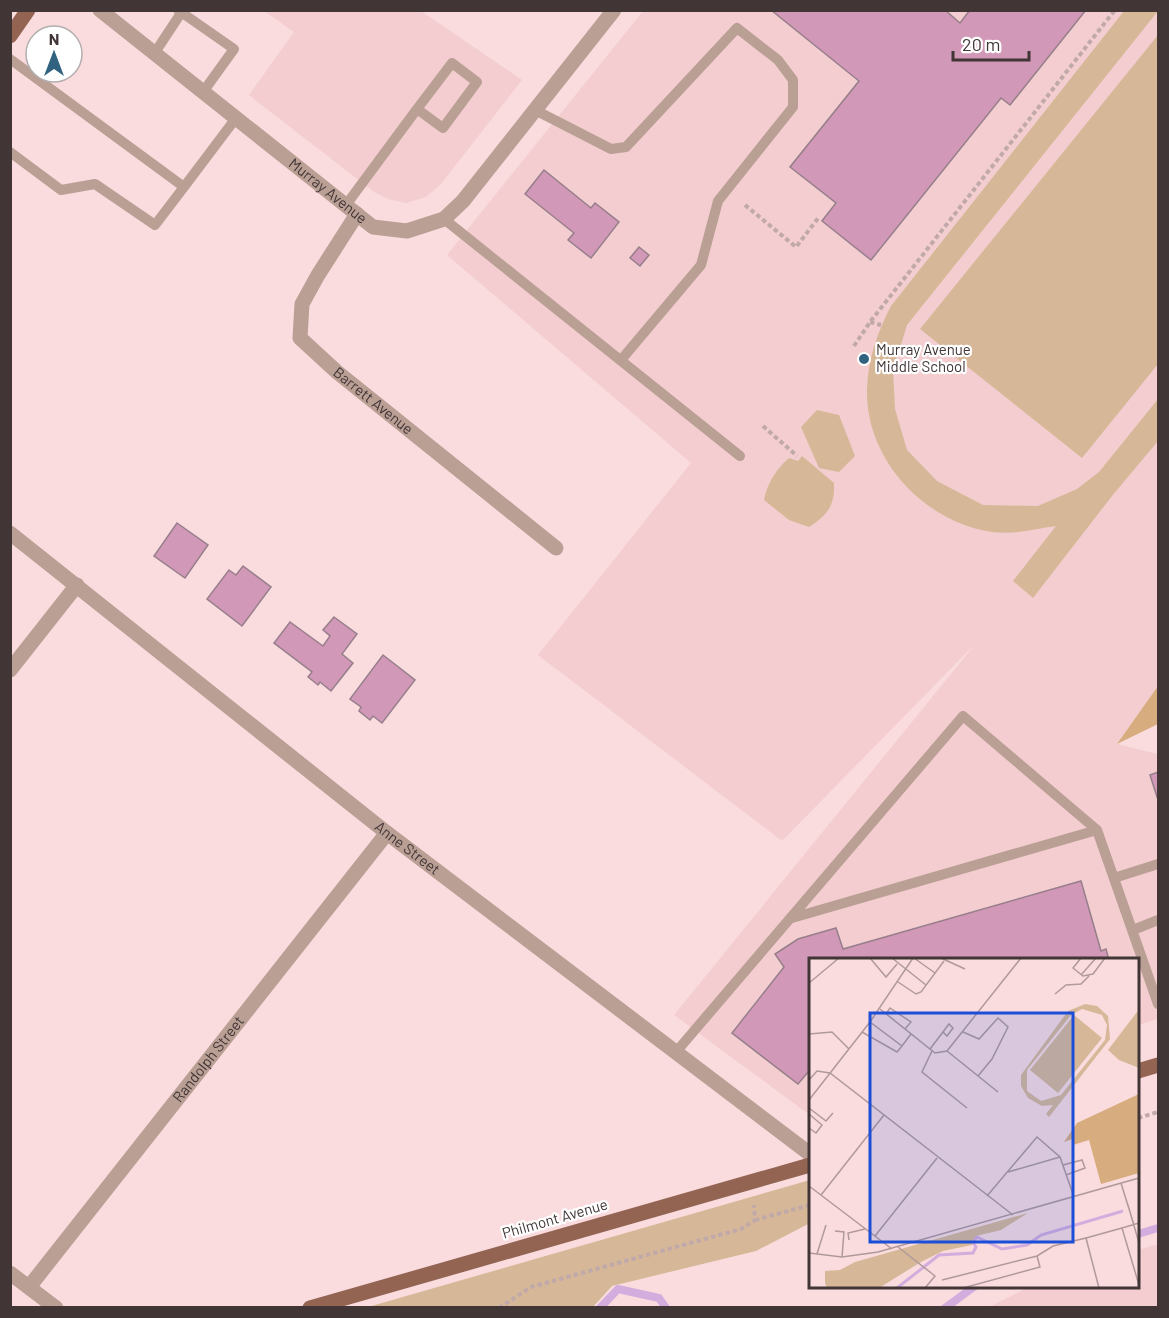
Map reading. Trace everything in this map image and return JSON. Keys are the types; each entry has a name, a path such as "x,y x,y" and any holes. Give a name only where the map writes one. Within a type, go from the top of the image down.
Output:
{"main road":[{"path":"10,36 28,10"},
{"path":"1139,1070 1158,1065"},
{"name":"Philmont Avenue","path":"310,1308 809,1166"}],"street":[{"name":"Murray Avenue","path":"100,10 373,227 407,231 444,219 462,201 614,10"},
{"name":"Barrett Avenue","path":"352,210 302,304 300,338 337,372 556,548"},
{"name":"Anne Street","path":"10,533 387,833 809,1153"},
{"path":"10,670 77,585"},
{"name":"Randolph Street","path":"29,1287 387,833"},
{"path":"10,1273 56,1308"}],"lane":[{"path":"154,54 179,12 234,49 203,92"},
{"path":"535,110 558,124 611,149 626,147 737,28 778,60 793,80 793,107 718,201 701,265 621,360"},
{"path":"10,59 184,187"},
{"path":"352,210 417,109 452,63 477,82 443,128 417,109"},
{"path":"10,152 61,190 95,184 155,225 236,118"},
{"path":"444,219 740,456"},
{"path":"676,1052 963,716 1097,830 1158,1004"},
{"path":"791,918 1097,830"},
{"path":"1114,878 1158,864"},
{"path":"1132,930 1158,920"}],"path":[{"path":"854,346 870,322 1114,10"},
{"path":"745,206 796,246 819,217"},
{"path":"870,322 881,325"},
{"path":"763,426 797,456"},
{"path":"1139,1117 1158,1112"},
{"path":"754,1205 756,1220"},
{"path":"499,1308 531,1287 741,1229 756,1220 809,1205"}],"shaded area":[{"path":"264,11 421,11 522,80 441,184 426,197 406,203 388,199 374,192 249,95 294,32"},
{"name":"Murray Avenue Middle School","path":"643,11 1158,11 1158,686 1117,744 1158,754 1158,1019 1139,1025 1139,958 809,958 809,1114 674,1015 976,643 782,841 538,655 691,463 447,255"},
{"path":"1124,11 1158,11 907,325 893,371 895,409 907,450 937,481 983,505 1038,506 1077,489 1099,472 1158,399 1158,441 1033,598 1013,581 1056,526 1016,532 992,532 967,526 922,501 903,483 888,462 876,439 869,415 867,389 869,367 881,326 891,306"},
{"path":"1158,35 1158,364 1082,458 920,329"},
{"path":"817,410 839,415 855,456 839,472 819,468 801,427"},
{"path":"802,456 834,483 832,503 829,509 809,527 789,520 764,500 770,483 780,467 789,458 798,461"},
{"path":"1158,686 1158,724 1117,744"},
{"path":"809,1180 809,1224 756,1251 612,1286 593,1307 368,1307"},
{"path":"1158,1244 1158,1307 989,1307 1027,1288 1139,1288 1139,1250"}],"building":[{"path":"771,10 945,10 960,23 970,10 1086,10 1010,105 1001,98 871,260 822,221 836,203 790,167 859,81"},
{"path":"544,170 591,208 595,203 619,222 591,258 568,240 574,233 525,194"},
{"path":"639,247 649,255 640,266 630,258"},
{"path":"177,523 208,545 185,578 154,556"},
{"path":"243,566 271,587 242,626 207,599 229,570 236,575"},
{"path":"334,617 357,634 342,654 353,663 331,691 320,682 318,685 308,677 312,672 274,643 290,622 323,646 330,636 323,630"},
{"path":"383,655 415,680 382,723 373,716 370,720 359,711 361,707 350,699"},
{"path":"1158,772 1158,796 1157,797 1150,775"},
{"path":"1081,881 1101,951 1106,949 1108,958 809,958 809,1071 798,1084 732,1033 784,967 775,954 798,939 836,928 843,949"}],"waterway":[{"path":"1139,1234 1158,1228"},
{"path":"945,1308 972,1288"},
{"path":"600,1308 618,1289 659,1298 666,1308"}],"place":[{"name":"Murray Avenue Middle School","path":"864,359"}]}
